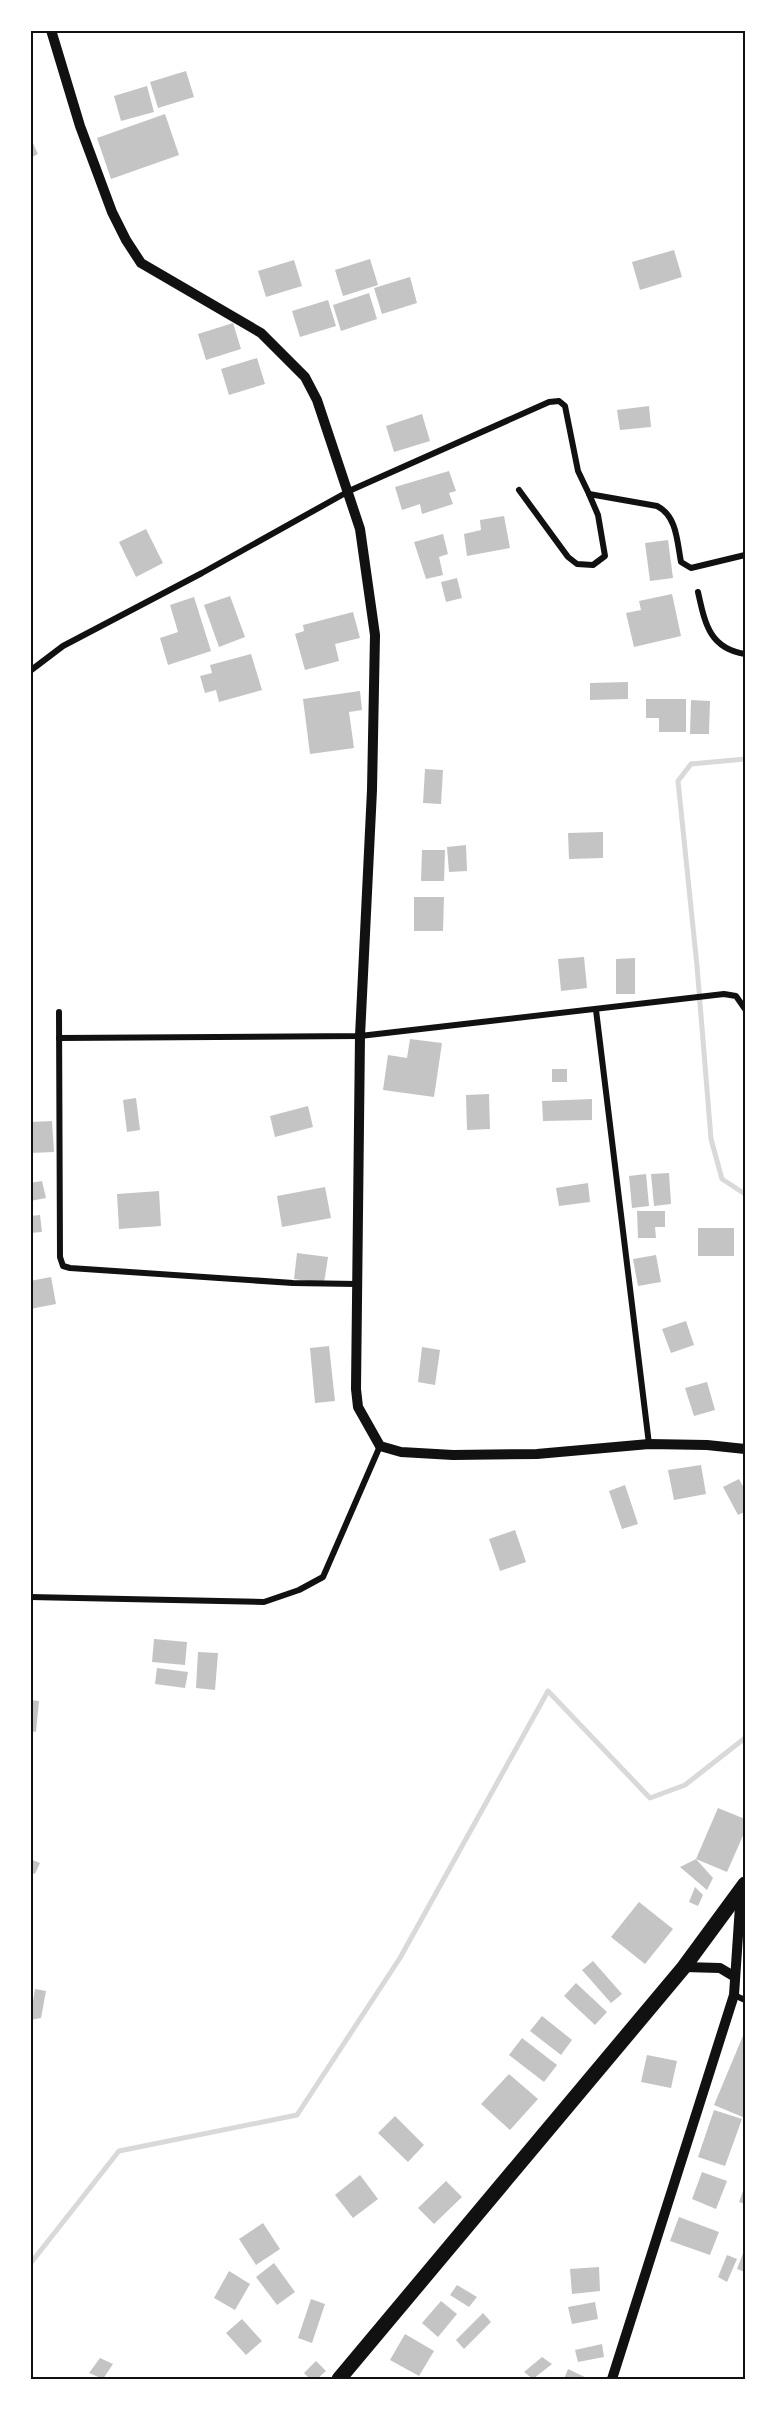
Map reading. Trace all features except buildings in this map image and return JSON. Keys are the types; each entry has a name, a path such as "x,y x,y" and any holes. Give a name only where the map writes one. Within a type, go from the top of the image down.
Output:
{"main road":[{"path":"339,2379 684,1966 743,1887"}],"street":[{"path":"51,30 80,126 112,212 126,240 141,263 261,333 305,377 316,400 349,491 366,559 375,635 372,790 360,1036 356,1389 358,1407 380,1446 402,1452 453,1455 537,1454 649,1444 707,1445 745,1449"},
{"path":"30,670 63,646 349,491 549,402 559,401 565,406 578,471 598,515 605,556 593,565 577,564 568,557 519,490"},
{"path":"589,494 657,506 667,511 672,519 681,562 684,566 691,568 745,555"},
{"path":"698,592 706,628 718,642 745,654"},
{"path":"59,1038 360,1036 724,994 736,996 745,1009"},
{"path":"596,1010 649,1444"},
{"path":"59,1012 60,1257 63,1266 293,1283 357,1284"},
{"path":"30,1597 264,1602 299,1590 323,1577 380,1446"},
{"path":"612,2379 734,1995 743,1887"},
{"path":"684,1966 720,1968 735,1977"},
{"path":"734,1995 745,2000"}],"waterway":[{"path":"745,759 691,764 678,781 697,966 711,1139 722,1179 745,1194"},
{"path":"30,2264 119,2151 297,2115 400,1958 548,1691 650,1798 685,1785 745,1738"}]}
